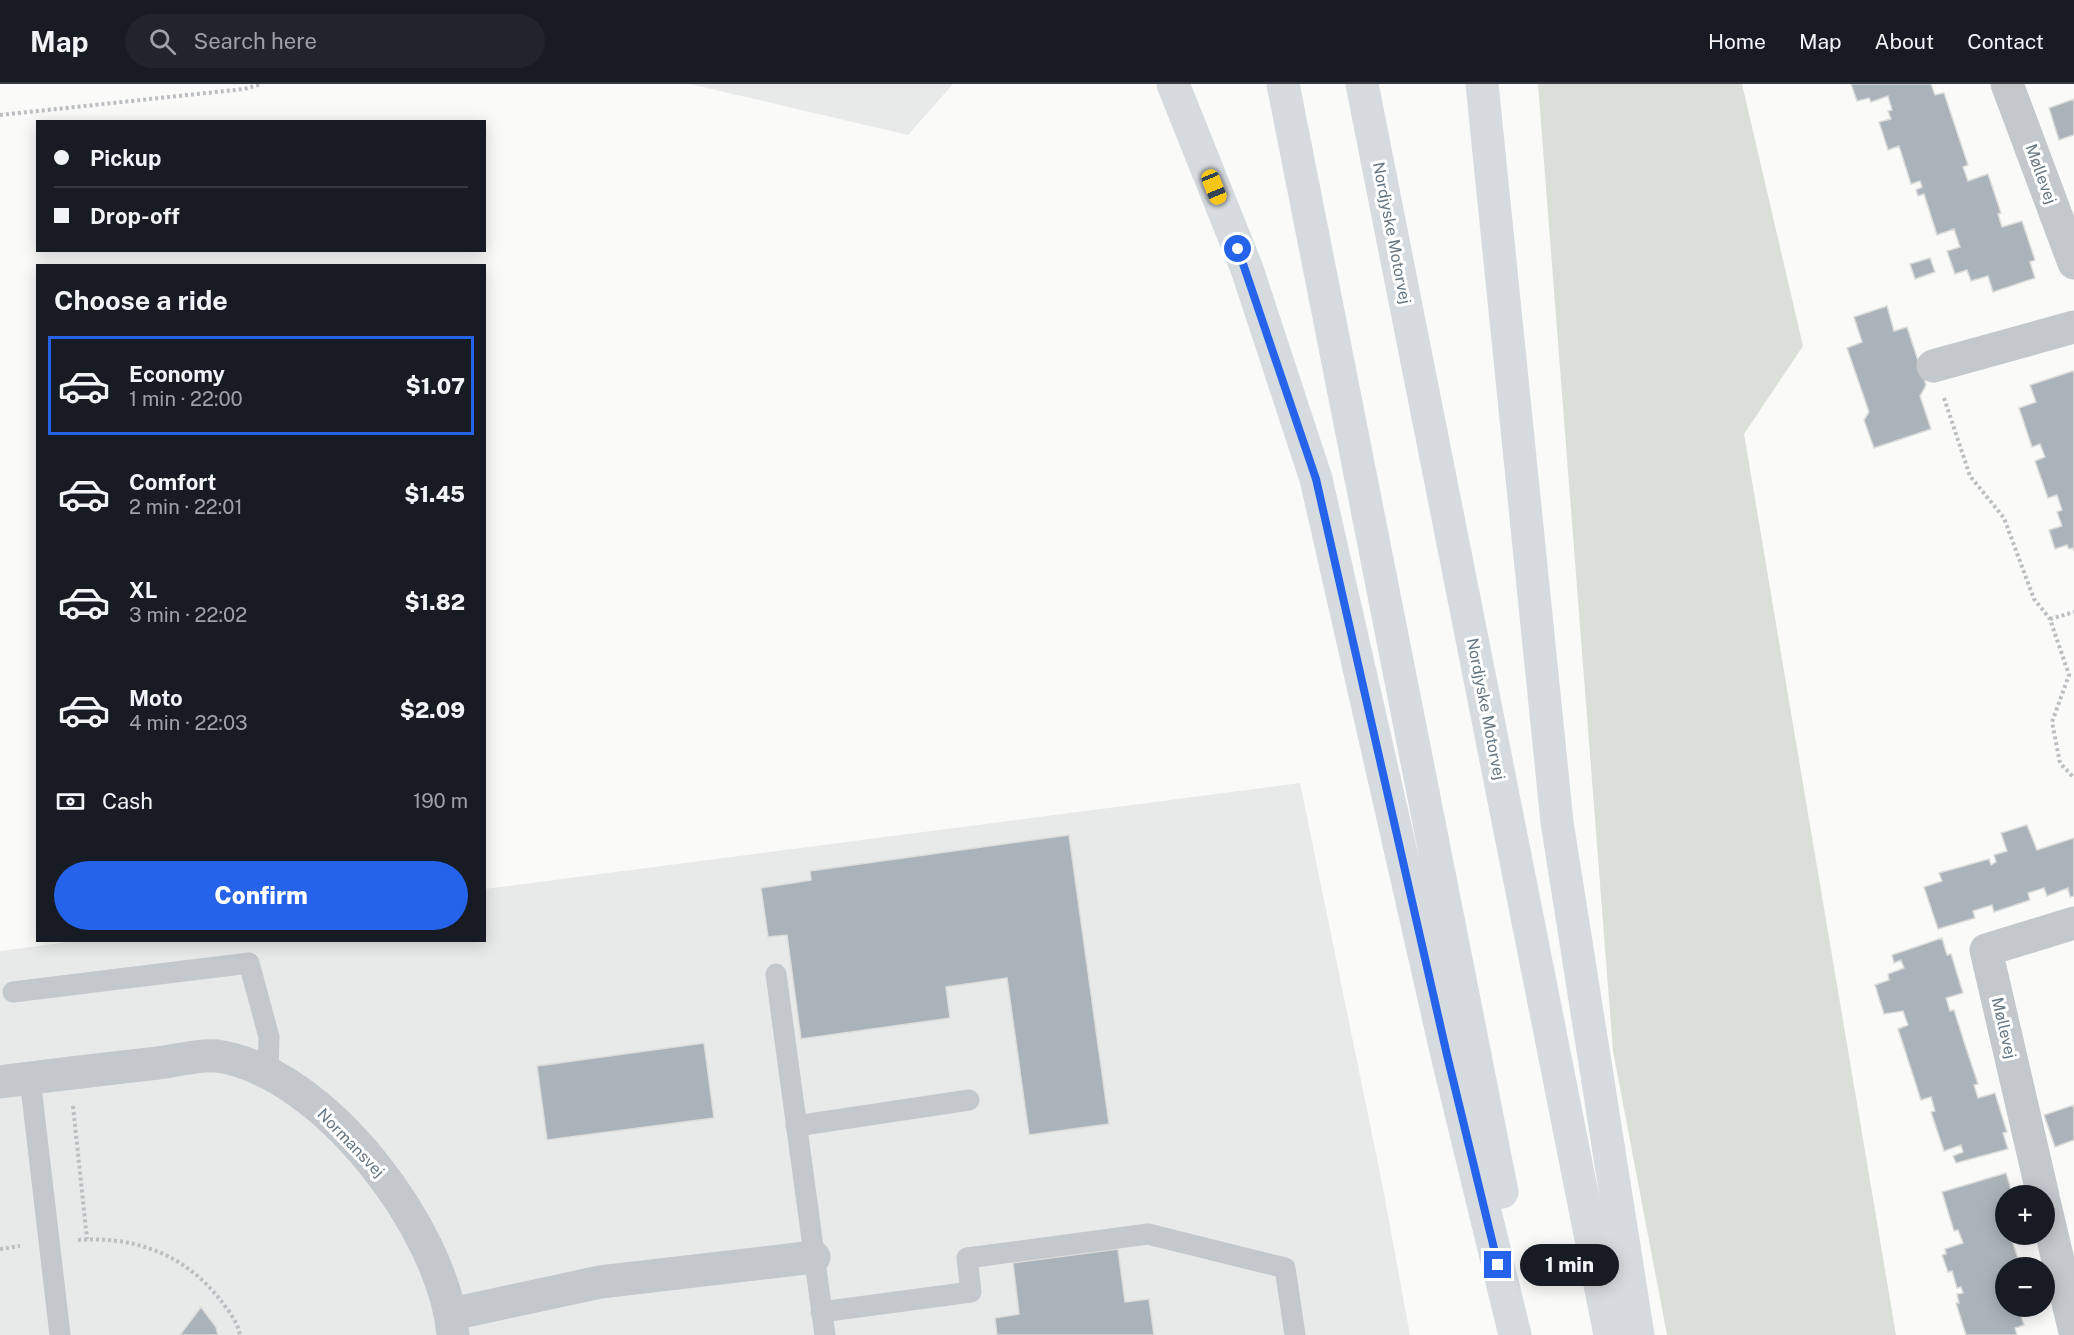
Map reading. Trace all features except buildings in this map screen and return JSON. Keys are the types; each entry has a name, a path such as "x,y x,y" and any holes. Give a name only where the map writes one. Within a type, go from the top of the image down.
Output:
{"highway":[{"path":"1173,84 1247,269 1316,479 1447,1055 1515,1335"},
{"path":"1283,84 1530,1335"},
{"name":"Nordjyske Motorvej","path":"1362,84 1610,1335"},
{"path":"1482,84 1557,822 1638,1335"}],"street":[{"name":"Møllevej","path":"2007,84 2074,263"},
{"path":"1934,366 2074,327"},
{"name":"Møllevej","path":"2040,1185 1986,950 2074,923"},
{"name":"Normansvej","path":"15,1080 215,1056 268,1072 331,1118 384,1175 425,1241 452,1325 600,1282 814,1257"},
{"path":"2054,1245 2074,1328"}],"lane":[{"path":"13,992 249,963 269,1037 268,1072"},
{"path":"776,974 825,1335"},
{"path":"15,1080 48,1242 60,1335"},
{"path":"796,1126 969,1100"},
{"path":"821,1312 971,1292 967,1258 1148,1234 1286,1268 1295,1335"}],"path":[{"path":"0,115 244,88 262,84"},
{"path":"1934,366 1970,476 2004,518 2034,599 2049,619 2069,675 2052,722 2061,763 2074,778"},
{"path":"2049,619 2074,612"},
{"path":"70,1073 87,1239"},
{"path":"0,1249 48,1242 105,1238 162,1251 201,1278 229,1311 240,1335"}],"shaded area":[{"path":"690,84 953,84 908,135"},
{"path":"1538,84 1742,84 1803,346 1744,434 1896,1335 1667,1335 1613,1051"},
{"path":"1300,783 1382,1183 1410,1335 0,1335 0,951 69,942 486,942 486,889"}],"route":[{"path":"1238,249 1247,269 1316,479 1447,1055 1498,1265"}]}
